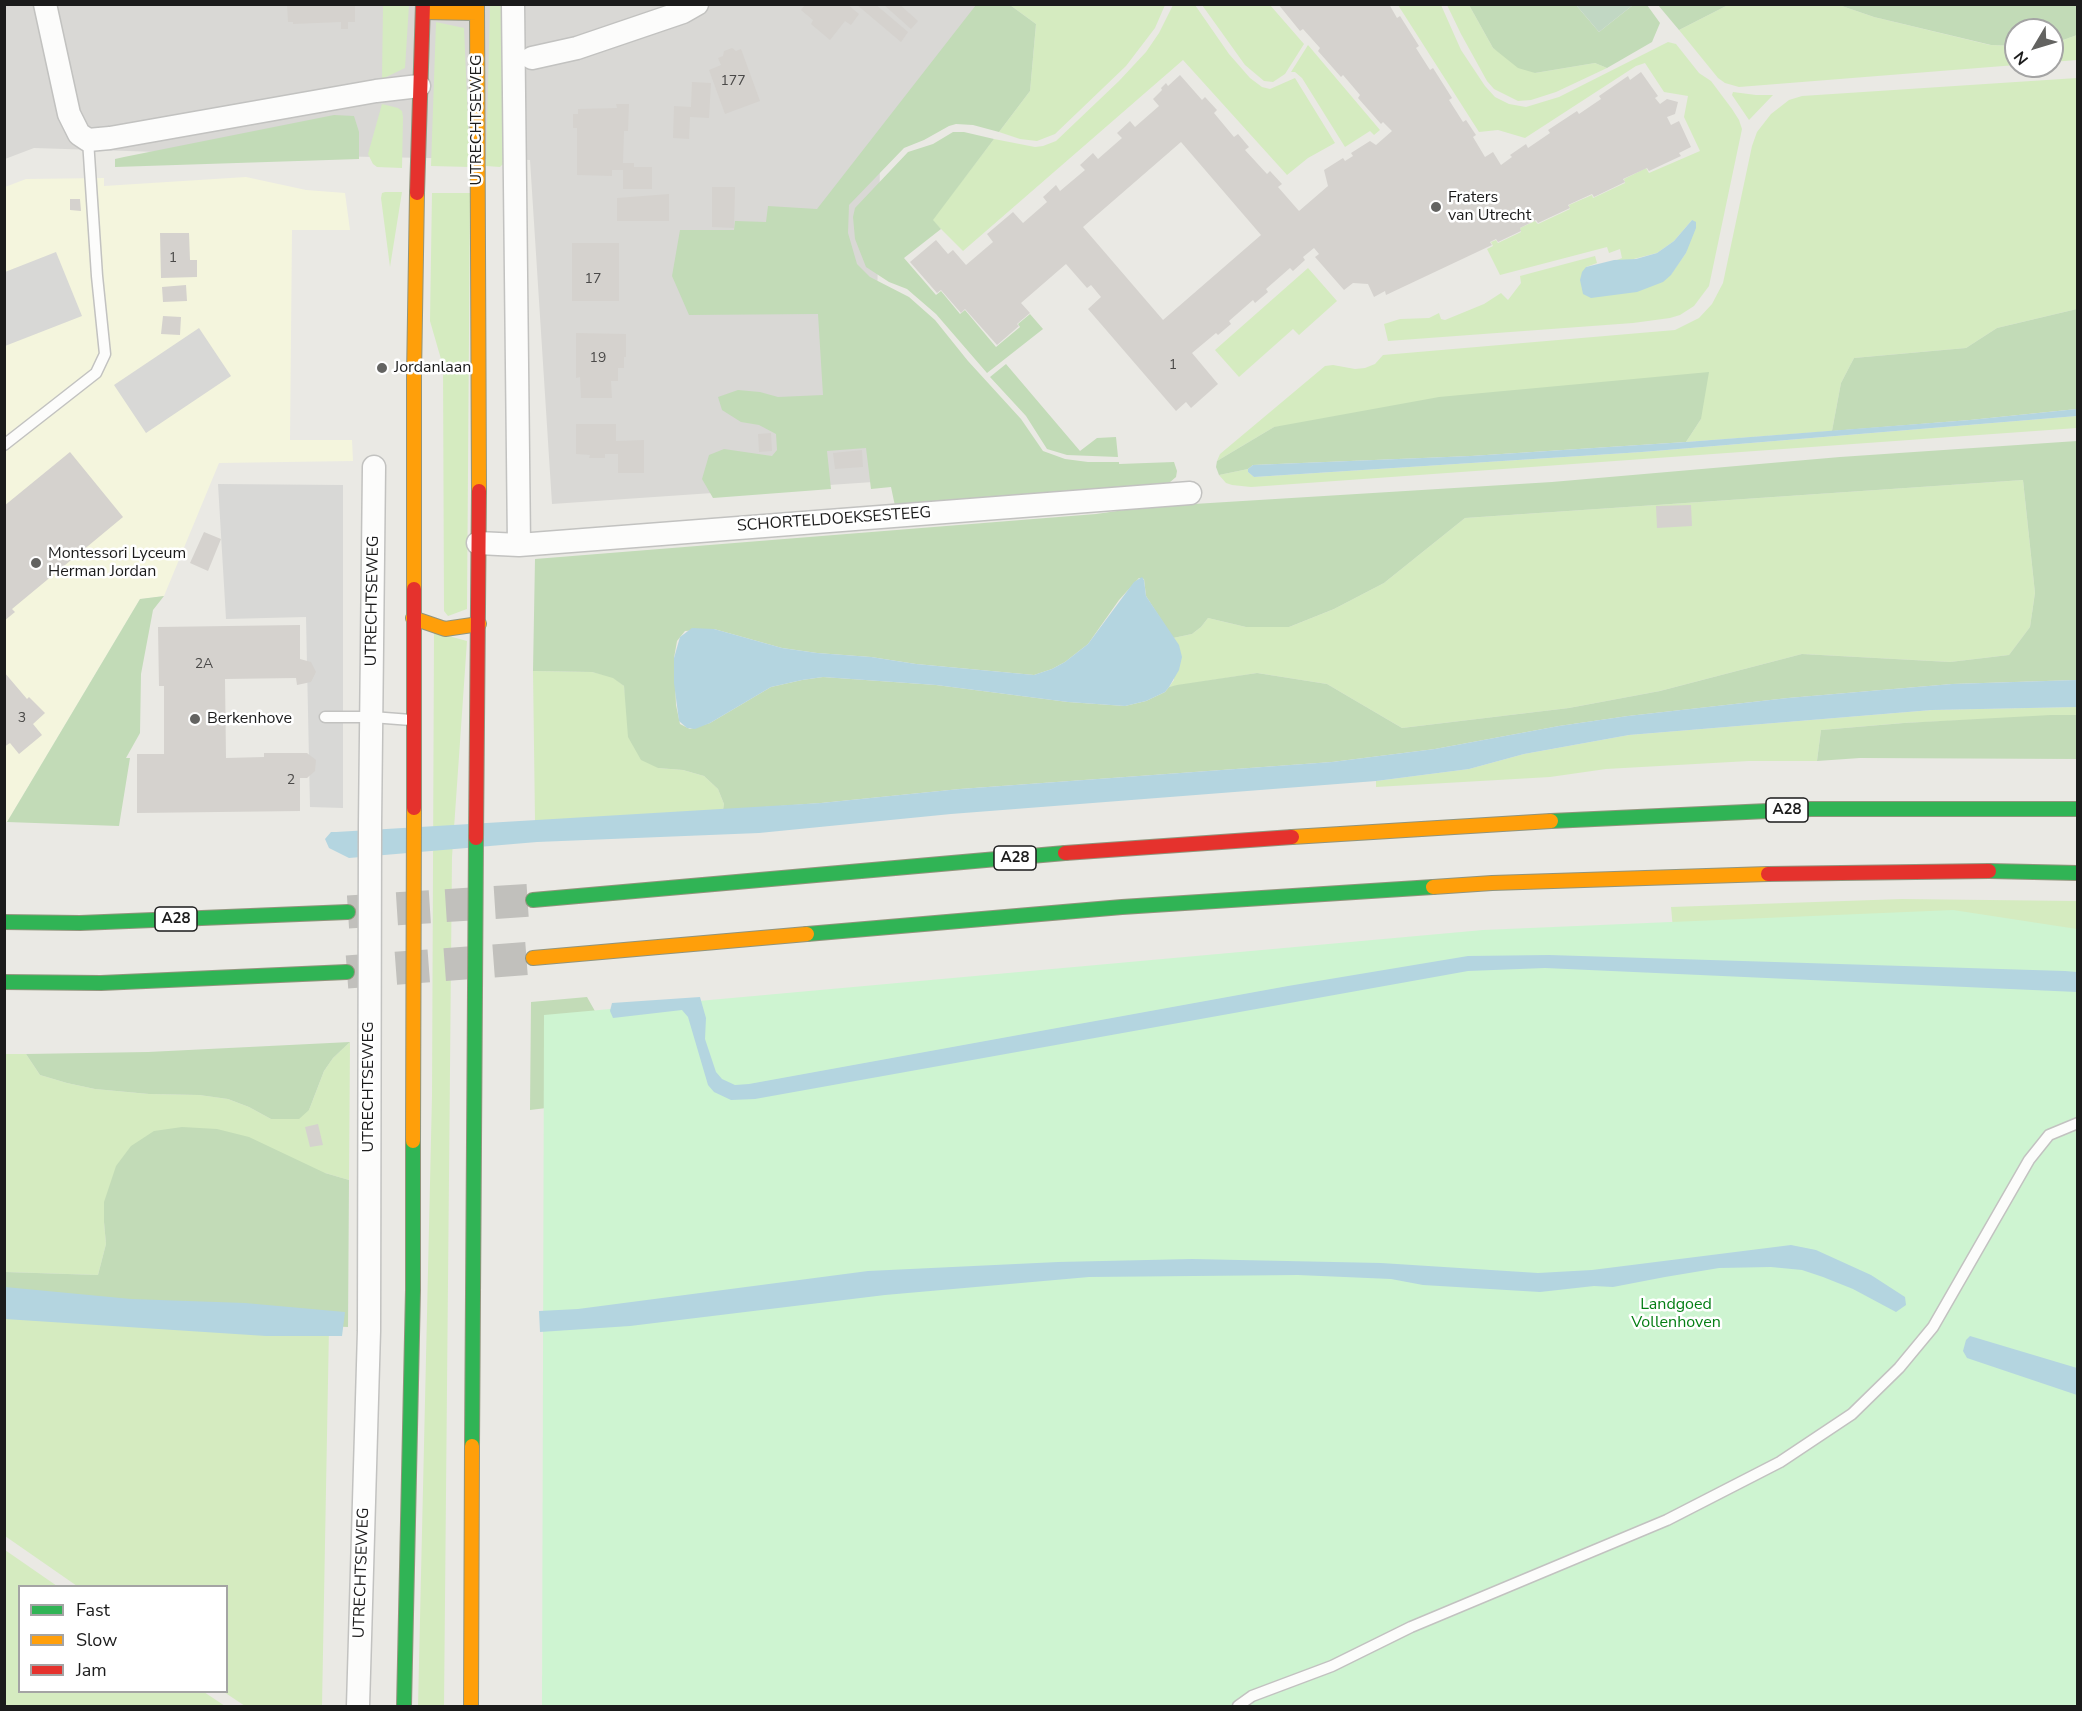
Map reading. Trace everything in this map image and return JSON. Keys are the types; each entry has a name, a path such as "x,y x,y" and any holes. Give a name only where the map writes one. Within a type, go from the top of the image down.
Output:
{"main road":[{"name":"UTRECHTSEWEG","path":"404,1707 413,1290 414,376 419,86 423,8 477,9 479,624 474,995 471,1707"},
{"path":"413,618 445,629 479,624"},
{"name":"A28","path":"533,900 1115,849 1497,823 1811,809 2078,809"},
{"path":"533,958 1122,907 1492,884 1818,872 2041,871 2078,873"},
{"name":"A28","path":"4,922 80,923 348,912"},
{"path":"4,982 101,983 347,972"}],"street":[{"path":"45,4 69,114 73,127 83,137 110,138 366,92 419,86"},
{"path":"513,4 519,545"},
{"path":"532,58 577,48 683,12 697,4"},
{"name":"UTRECHTSEWEG","path":"358,1707 369,1331 374,467"},
{"name":"SCHORTELDOEKSESTEEG","path":"478,543 519,545 1190,493"}],"lane":[{"path":"4,445 96,373 105,354 83,137"},
{"path":"325,717 413,720"},
{"path":"1238,1707 1252,1696 1332,1666 1411,1627 1667,1520 1780,1462 1852,1414 1899,1368 1932,1326 2029,1160 2049,1135 2078,1123"}],"shaded area":[{"path":"5,5 1007,5 880,167 873,482 552,504 530,160 34,148 5,159"},
{"path":"1576,5 1633,5 1599,32"},
{"path":"246,177 306,190 345,193 350,230 292,230 290,440 352,440 353,461 219,463 164,596 140,599 5,822 5,187 26,179 104,178 104,186"},
{"path":"56,252 82,316 5,346 5,272"},
{"path":"199,328 231,376 146,433 114,385"},
{"path":"218,484 343,485 343,808 310,807 306,617 226,619"}],"green space":[{"path":"383,5 409,5 405,68 382,79"},
{"path":"490,5 502,5 504,163 500,167 486,166"},
{"path":"976,5 1010,5 1036,24 1030,91 999,132 973,125 956,124 904,148 849,205 848,233 857,264 870,277 909,297 935,320 968,361 1021,419 1043,451 1065,459 1088,462 1119,462 1119,464 1174,462 1176,477 1169,483 1156,487 895,506 891,487 871,489 866,448 827,451 831,489 713,498 702,479 709,455 724,449 772,456 777,450 776,434 759,425 741,422 722,410 718,397 738,390 760,392 778,397 823,395 818,314 689,315 672,276 680,230 734,230 735,221 766,222 768,206 817,209"},
{"path":"1010,5 1165,5 1155,28 1126,66 1055,134 1037,141 1020,139 999,132 1030,91 1036,24"},
{"path":"1173,5 1195,5 1229,54 1250,78 1262,87 1270,89 1295,78 1335,143 1308,158 1287,175 1183,60 963,251 932,220 994,139 1035,147 1056,141 1146,52 1159,33"},
{"path":"1202,5 1270,5 1304,44 1285,74 1273,82 1264,81 1245,65"},
{"path":"1398,5 1441,5 1461,50 1485,86 1495,97 1509,104 1526,107 1559,97 1668,42 1676,44 1699,73 1711,81 1732,109 1742,129 1709,286 1694,306 1670,318 1633,323 1388,341 1384,324 1400,319 1429,318 1439,313 1441,319 1445,320 1484,304 1501,293 1508,300 1521,283 1520,276 1595,256 1597,263 1586,267 1671,274 1686,253 1692,220 1674,241 1657,253 1626,261 1617,260 1622,258 1620,249 1609,253 1607,247 1500,275 1487,249 1493,246 1491,242 1496,240 1498,243 1521,232 1520,228 1535,221 1538,224 1570,209 1569,205 1592,195 1593,198 1625,183 1624,179 1646,168 1649,173 1700,151 1684,117 1688,96 1664,92 1645,63 1636,66 1525,138 1498,130 1479,132"},
{"path":"1447,5 1469,5 1493,48 1535,73 1595,63 1607,68 1556,92 1531,100 1518,101 1494,89 1487,81"},
{"path":"1469,5 1576,5 1599,32 1633,5 1647,5 1660,23 1652,42 1607,68 1595,63 1535,73 1518,68 1493,48"},
{"path":"1658,5 1728,5 1679,30"},
{"path":"1728,5 1839,5 1874,17 1990,45 2004,46 2004,66 1739,87 1725,83 1718,78 1679,30"},
{"path":"1839,5 2077,5 2077,35 2064,40 2064,18 2004,18 2004,46 1991,45 1874,17"},
{"path":"436,22 464,28 470,167 431,166"},
{"path":"2077,35 2077,60 2064,61 2064,40"},
{"path":"1308,45 1380,130 1374,135 1370,131 1345,147 1302,78 1295,72 1291,72"},
{"path":"2077,78 2077,309 1997,328 1966,348 1854,358 1841,383 1832,431 1686,442 1701,419 1274,427 1217,461 1220,454 1325,366 1365,368 1375,364 1383,355 1675,330 1699,318 1712,304 1723,283 1752,146 1757,132 1771,114 1789,100 1802,96"},
{"path":"1733,92 1773,95 1749,120 1732,95"},
{"path":"382,104 402,111 402,168 377,167 368,154"},
{"path":"334,115 354,116 359,132 359,159 115,167 115,159"},
{"path":"953,132 964,132 994,139 933,220 941,229 904,258 936,295 941,291 960,314 965,310 996,347 1020,327 1018,324 1030,314 1043,329 987,373 936,314 907,289 889,282 866,267 855,239 853,217 855,208 908,152 933,144"},
{"path":"402,192 390,267 381,198 382,193"},
{"path":"432,193 470,193 467,609 448,616 444,611 443,366 430,321"},
{"path":"1308,268 1337,301 1299,335 1293,329 1239,377 1215,350"},
{"path":"2077,309 2077,409 1832,431 1841,383 1854,358 1966,348 1997,328"},
{"path":"1006,364 1080,451 1097,438 1116,437 1118,457 1067,455 1047,449 1026,416 990,377"},
{"path":"1709,372 1701,419 1686,442 1471,456 1253,465 1248,469 1219,475 1216,467 1217,461 1274,427 1439,397"},
{"path":"2077,416 2077,428 1251,487 1226,483 1219,475 1248,469 1254,477 1642,452"},
{"path":"2077,441 2077,680 1952,684 1788,698 1628,716 1435,749 1332,762 960,789 723,810 724,804 718,789 704,776 683,770 658,768 641,760 628,737 624,686 613,678 592,672 533,671 535,559 1096,514 1145,507 1552,482 1840,457","holes":["2023,480 2035,593 2030,627 2009,655 1950,662 1802,654 1660,691 1569,708 1402,728 1327,684 1257,673 1177,685 1169,687 1165,692 1146,701 1125,706 1068,702 936,685 823,677 771,687 710,723 690,729 680,724 676,705 674,658 677,641 685,631 714,629 782,648 1034,675 1065,662 1088,644 1119,600 1139,578 1144,579 1146,596 1173,638 1192,634 1208,618 1246,627 1289,627 1334,609 1384,583 1465,518"]},
{"path":"2023,480 2035,593 2030,627 2009,655 1950,662 1802,654 1660,691 1569,708 1402,728 1327,684 1257,673 1169,687 1174,680 1173,638 1192,634 1208,618 1246,627 1289,627 1334,609 1384,583 1465,518"},
{"path":"164,596 153,610 141,674 140,733 126,758 130,758 119,826 7,822 140,599"},
{"path":"434,632 467,641 452,857 444,1706 418,1706 432,1096"},
{"path":"533,671 592,672 613,677 624,686 627,710 658,768 683,770 704,776 718,789 724,804 723,810 535,821"},
{"path":"2077,707 2077,715 1904,723 1821,730 1817,761 1749,761 1606,769 1550,777 1376,787 1376,781 1469,769 1524,754 1629,735 1932,710"},
{"path":"2077,715 2077,759 1860,758 1817,761 1821,730"},
{"path":"1902,899 2077,901 2077,934 1673,929 1671,907"},
{"name":"Landgoed Vollenhoven","path":"1953,910 2077,929 2077,1706 542,1706 544,1015 1483,930"},
{"path":"587,997 600,1020 579,1104 530,1110 531,1002"},
{"path":"350,1042 349,1180 325,1173 104,1222 106,1244 98,1275 5,1272 5,1054 26,1054 40,1075 67,1083 95,1089 149,1094 199,1095 228,1099 271,1119 309,1110 324,1071 333,1058"},
{"path":"350,1042 333,1058 324,1071 309,1110 299,1119 271,1119 228,1099 199,1095 149,1094 95,1089 67,1083 40,1075 26,1054 148,1052"},
{"path":"182,1127 217,1129 249,1137 325,1173 349,1180 348,1327 5,1313 5,1272 98,1275 106,1244 104,1202 116,1166 131,1146 154,1131"},
{"path":"5,1313 329,1327 322,1706 245,1706 226,1693 228,1693 228,1585 76,1585 5,1536"},
{"path":"5,1550 56,1585 18,1585 18,1693 206,1693 225,1706 5,1706"}],"water":[{"path":"1692,220 1696,222 1696,228 1686,253 1671,275 1663,282 1637,292 1591,298 1583,294 1580,280 1586,267 1614,260 1636,259 1657,253 1674,241"},
{"path":"2077,409 2077,416 1642,452 1254,477 1248,472 1253,465 1471,456 1686,442 1970,420"},
{"path":"1142,577 1146,596 1179,645 1182,657 1179,670 1165,692 1146,701 1125,706 1068,702 936,685 823,677 771,687 710,723 695,729 687,728 679,721 674,683 674,658 680,637 692,628 714,629 782,648 817,653 1034,675 1065,662 1088,644 1134,582"},
{"path":"2077,680 2077,707 1932,710 1629,735 1524,754 1469,769 1376,781 951,814 759,833 537,842 349,858 329,848 325,839 331,832 821,803 960,789 1332,762 1435,749 1628,716 1788,698 1952,684"},
{"path":"1549,955 2065,971 2077,972 2077,992 1545,968 1468,971 755,1099 731,1100 714,1092 708,1085 688,1017 682,1010 613,1018 610,1011 612,1003 700,997 706,1018 705,1039 716,1072 722,1079 735,1085 1468,956"},
{"path":"1791,1245 1816,1250 1871,1275 1905,1297 1906,1305 1896,1312 1853,1289 1823,1277 1802,1270 1771,1267 1719,1268 1613,1287 1594,1286 1540,1292 1423,1285 1391,1279 1298,1275 1089,1277 885,1295 630,1326 540,1332 539,1311 578,1309 868,1271 1058,1262 1192,1259 1381,1263 1538,1273 1592,1270"},
{"path":"5,1287 131,1299 245,1303 345,1312 342,1336 266,1336 5,1319"},
{"path":"1970,1336 2077,1368 2077,1395 1967,1358 1963,1351 1966,1340"}],"building":[{"path":"287,4 355,4 355,22 348,22 348,29 341,29 341,22 293,24 293,22 288,22"},
{"path":"856,4 875,4 908,32 901,42"},
{"path":"883,4 899,4 918,21 911,29"},
{"name":"Fraters van Utrecht","path":"1278,4 1389,4 1397,18 1400,16 1419,46 1416,48 1430,70 1433,68 1452,98 1449,100 1463,122 1466,120 1476,135 1473,137 1485,157 1493,152 1501,165 1512,157 1510,155 1526,144 1528,148 1550,133 1548,130 1577,111 1579,114 1601,99 1599,96 1628,76 1630,80 1641,72 1658,96 1655,98 1660,104 1667,99 1678,102 1675,114 1667,117 1671,125 1679,121 1691,147 1679,153 1681,156 1649,171 1647,168 1623,179 1625,182 1594,197 1592,194 1568,205 1570,208 1538,223 1536,220 1520,228 1521,231 1498,242 1496,239 1490,242 1492,245 1386,295 1385,291 1374,297 1368,284 1353,283 1344,290 1315,257 1319,254 1314,248 1303,257 1305,260 1293,271 1290,268 1266,289 1268,292 1255,303 1253,300 1229,321 1231,324 1192,353 1218,384 1191,408 1186,402 1176,411 1088,309 1101,297 1091,285 1087,288 1066,264 1021,303 1030,313 997,345 965,309 961,313 941,290 937,293 910,262 936,240 948,254 953,250 966,265 993,242 987,234 1013,212 1023,223 1047,202 1043,197 1056,185 1060,191 1085,170 1080,165 1093,153 1098,159 1122,138 1117,133 1130,121 1135,127 1159,106 1153,99 1166,83 1168,86 1180,75 1202,100 1205,97 1217,110 1214,113 1234,137 1238,134 1249,147 1245,150 1267,174 1270,171 1282,184 1278,187 1299,211 1328,186 1324,170 1343,158 1345,161 1353,156 1351,153 1370,141 1376,145 1392,131 1383,122 1381,124 1358,98 1360,95 1318,51 1320,48 1303,29 1300,31","holes":["1181,142 1261,235 1163,320 1083,227"]},
{"path":"805,5 848,5 859,14 851,25 845,21 830,40 811,24 813,20 801,10"},
{"path":"732,48 736,51 741,49 760,101 725,114 709,70 721,65 718,58 723,56 724,51"},
{"path":"692,82 711,83 709,118 690,117 689,139 673,138 674,106 691,107"},
{"path":"616,104 629,104 628,131 624,131 623,163 634,163 634,167 652,167 652,189 623,189 623,170 612,170 612,176 577,175 577,128 573,128 573,114 578,114 578,109 617,108"},
{"path":"712,187 735,187 734,228 712,227"},
{"path":"669,194 669,221 617,221 617,198"},
{"path":"70,199 80,199 81,211 70,210"},
{"path":"160,233 189,233 190,260 197,260 197,277 161,278"},
{"path":"572,243 619,243 619,301 572,301"},
{"path":"186,285 187,301 163,302 162,287"},
{"path":"163,316 181,317 180,335 161,334"},
{"path":"576,333 626,334 624,368 618,368 618,381 611,381 612,398 581,398 580,377 576,378"},
{"path":"576,424 616,424 616,441 644,440 644,473 618,473 618,454 605,454 605,458 589,458 590,455 576,454"},
{"path":"771,433 772,451 759,452 758,434"},
{"path":"862,450 863,467 835,469 833,453"},
{"name":"Montessori Lyceum Herman Jordan","path":"70,452 123,517 12,609 15,612 4,621 4,506"},
{"path":"1691,505 1692,526 1657,528 1656,506"},
{"path":"204,532 221,539 208,571 190,563"},
{"name":"Berkenhove","path":"300,625 300,659 311,662 316,672 311,682 297,685 296,678 225,679 226,758 264,757 264,753 307,753 316,760 315,771 307,778 300,778 300,811 137,813 137,754 164,754 164,686 159,686 158,627"},
{"path":"4,672 27,699 29,697 45,713 33,724 42,735 19,754 10,743 4,747"},
{"path":"318,1124 323,1145 310,1147 305,1127"}],"tunnel":[{"path":"348,912 533,900"},
{"path":"347,972 533,958"}],"traffic: fast":[{"path":"1551,821 1811,809 2078,809"},
{"path":"472,1446 476,838"},
{"path":"533,900 1065,853"},
{"path":"1989,871 2078,873"},
{"path":"807,934 1122,907 1433,887"},
{"path":"4,922 80,923 348,912"},
{"path":"4,982 101,983 347,972"},
{"path":"404,1706 413,1290 413,1141"}],"traffic: slow":[{"path":"477,4 479,491"},
{"path":"423,12 477,13"},
{"path":"414,589 417,193"},
{"path":"413,618 445,629 479,624"},
{"path":"413,1141 414,808"},
{"path":"1292,837 1551,821"},
{"path":"1433,887 1768,874"},
{"path":"533,958 807,934"},
{"path":"471,1706 472,1446"}],"traffic: jam":[{"path":"417,193 423,4"},
{"path":"476,838 479,491"},
{"path":"414,589 414,808"},
{"path":"1065,853 1292,837"},
{"path":"1768,874 1989,871"}],"place":[{"name":"Fraters van Utrecht","path":"1436,207"},
{"name":"Jordanlaan","path":"382,368"},
{"name":"Montessori Lyceum Herman Jordan","path":"36,563"},
{"name":"Berkenhove","path":"195,719"}]}
